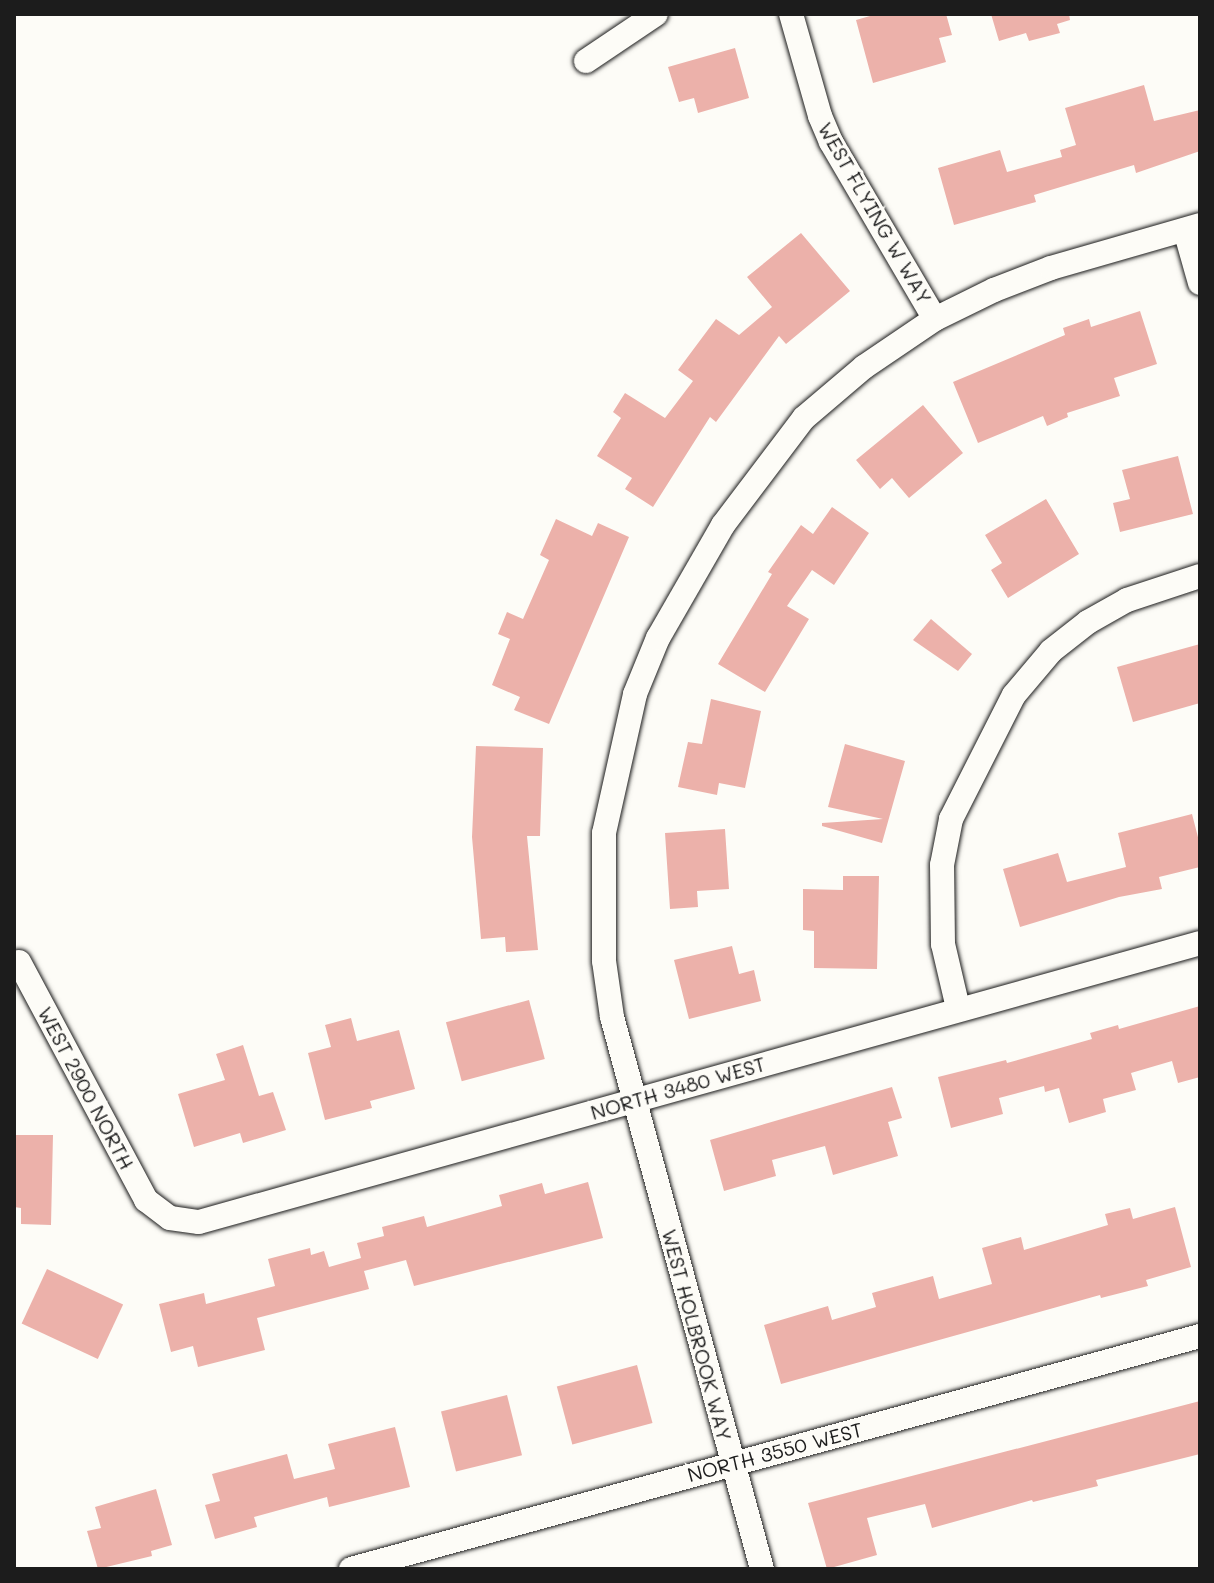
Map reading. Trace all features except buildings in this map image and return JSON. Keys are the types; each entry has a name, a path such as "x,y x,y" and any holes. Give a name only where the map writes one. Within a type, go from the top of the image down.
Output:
{"street":[{"path":"586,61 656,14"},
{"name":"WEST FLYING W WAY","path":"791,14 820,116 831,142 935,319"},
{"path":"1193,228 1200,283"},
{"name":"WEST HOLBROOK WAY","path":"762,1569 612,1017 604,961 604,833 635,694 658,638 723,525 804,418 864,367 935,319 994,290 1051,268 1193,228"},
{"path":"958,1008 943,944 942,865 951,819 1014,695 1051,651 1088,622 1127,600 1200,576"},
{"name":"NORTH 3480 WEST","path":"157,1211 170,1218 199,1222 1200,943"},
{"name":"WEST 2900 NORTH","path":"19,962 139,1188 157,1211"},
{"name":"NORTH 3550 WEST","path":"351,1569 1200,1336"}]}
